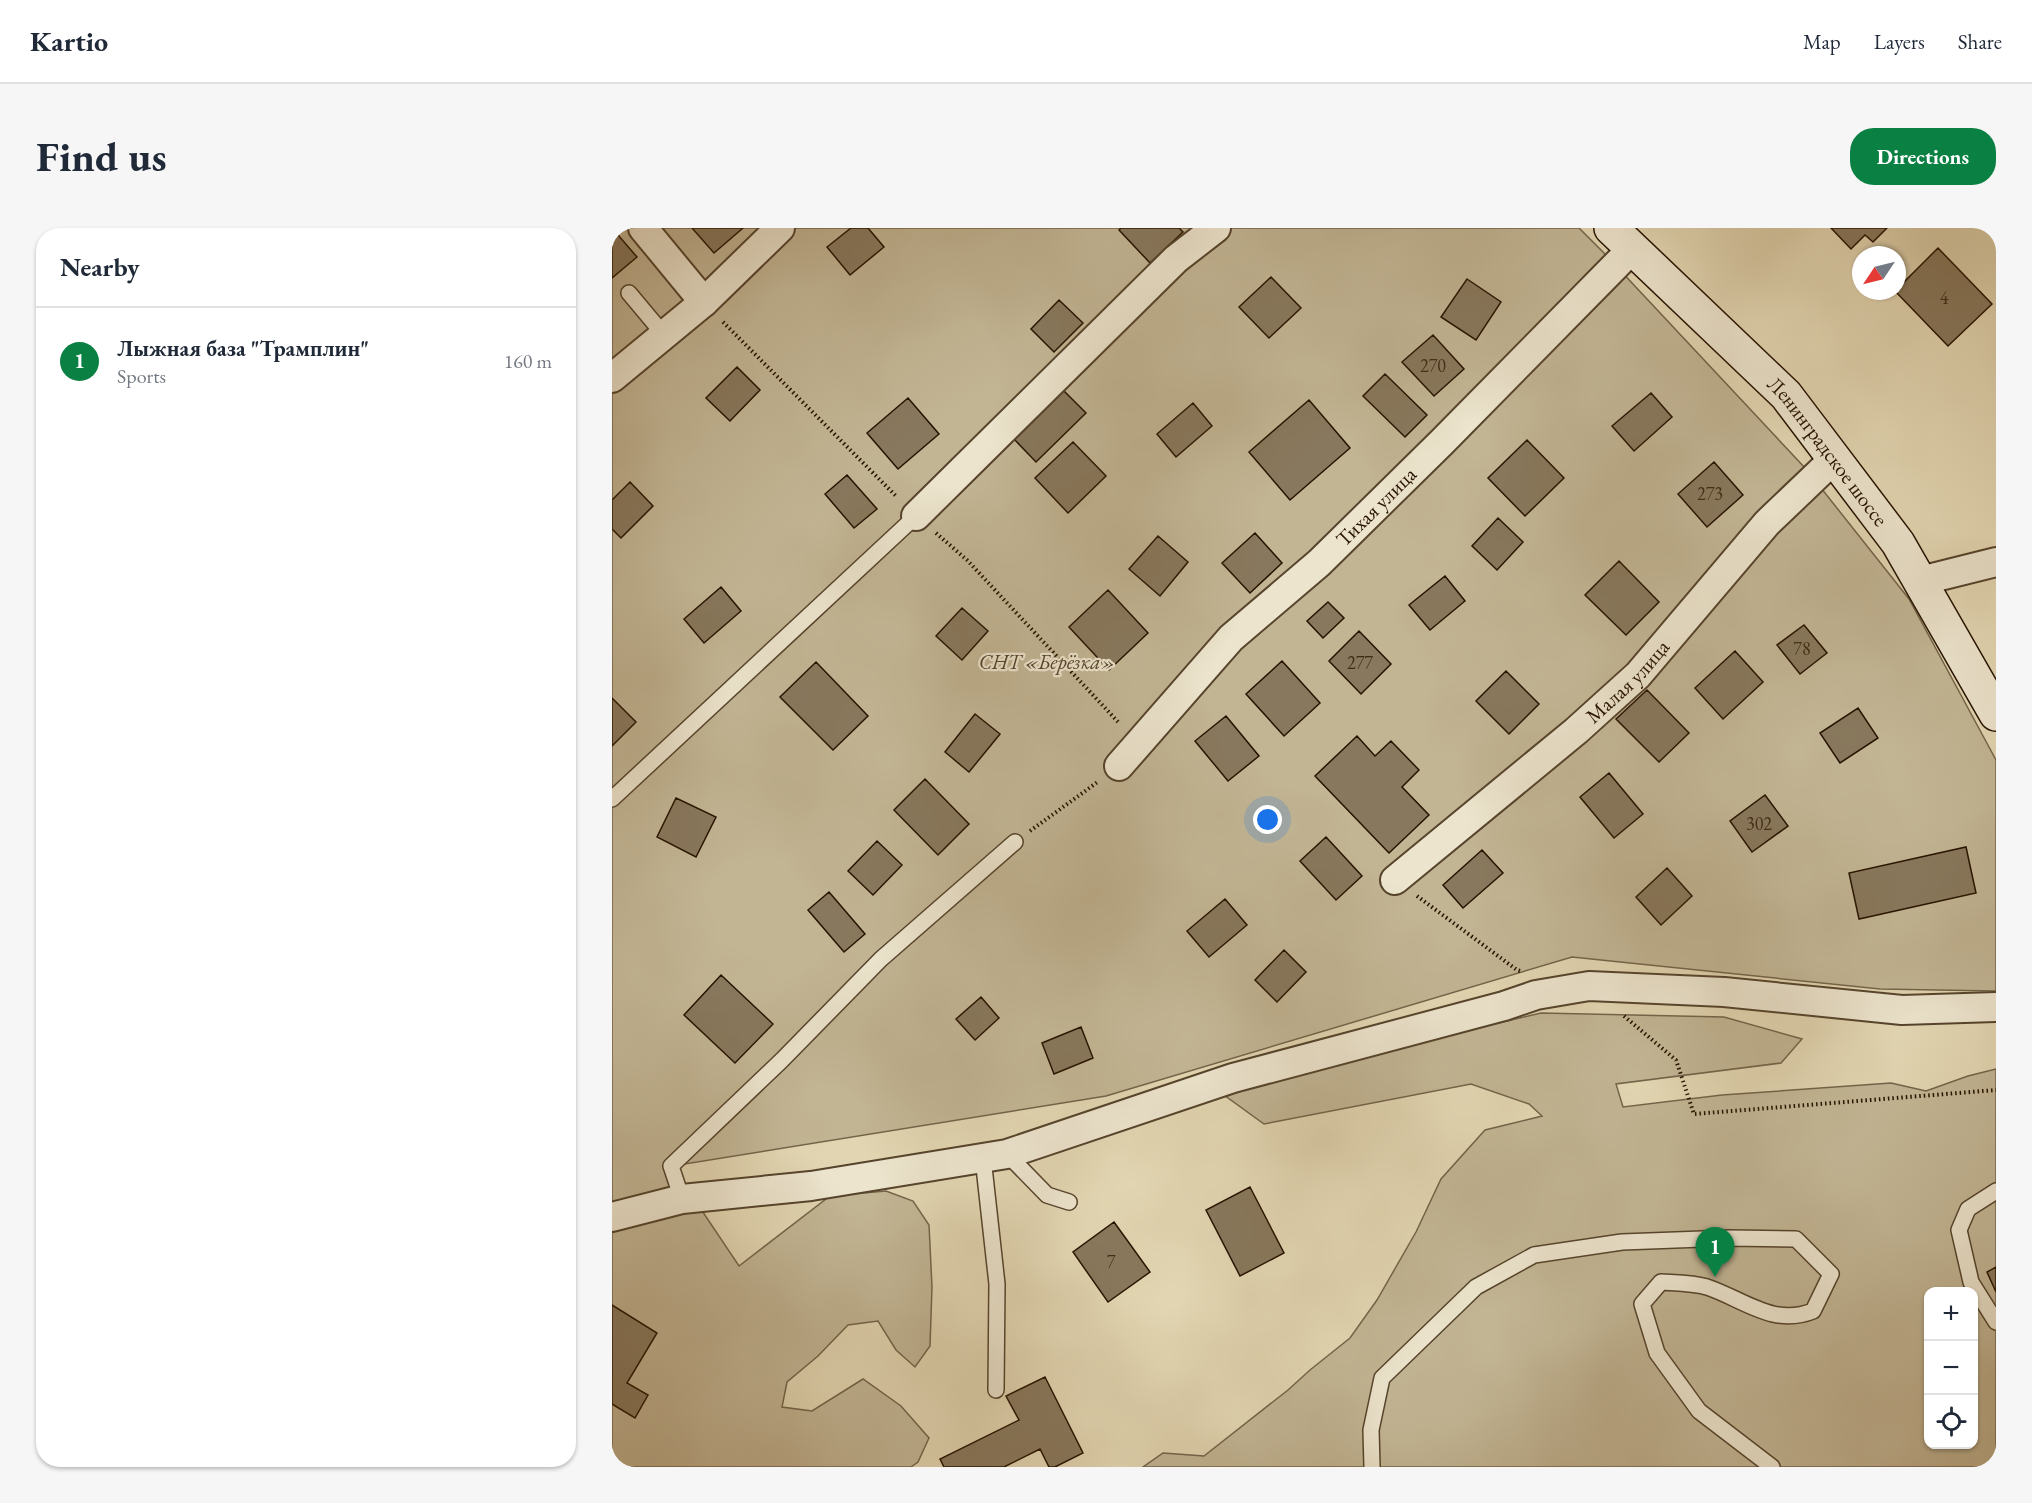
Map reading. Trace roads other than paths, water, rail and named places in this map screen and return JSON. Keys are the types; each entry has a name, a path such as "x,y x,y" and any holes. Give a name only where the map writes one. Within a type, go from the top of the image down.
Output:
{"main road":[{"name":"Ленинградское шоссе","path":"1622,238 1786,395 1898,543 1996,714"}],"street":[{"path":"643,228 704,302"},
{"path":"616,367 665,336 704,302 780,228"},
{"path":"915,516 1176,259 1216,228"},
{"name":"Тихая улица","path":"1119,766 1231,638 1319,563 1442,442 1622,238"},
{"name":"Малая улица","path":"1395,880 1576,731 1638,675 1767,524 1834,459"},
{"path":"1920,581 1996,562"},
{"path":"612,1217 682,1199 811,1186 995,1156 1233,1078 1504,1006 1536,995 1589,986 1724,992 1902,1010 1996,1007"}],"lane":[{"path":"629,293 665,336"},
{"path":"612,799 915,516"},
{"path":"682,1199 671,1166 782,1060 881,959 1015,842"},
{"path":"995,1156 1047,1195 1070,1202"},
{"path":"995,1156 996,1390"},
{"path":"1996,1191 1968,1209 1959,1230 1971,1281 1996,1323"},
{"path":"1372,1467 1371,1430 1382,1378 1476,1287 1534,1255 1622,1242 1729,1238 1796,1239 1831,1274 1813,1311 1799,1316 1766,1313 1706,1287 1661,1282 1642,1304 1657,1353 1699,1411 1772,1467"}],"place":[{"name":"Лыжная база \"Трамплин\"","path":"1715,1277"}],"park label":[{"name":"СНТ «Берёзка»","path":"1047,662"}]}
